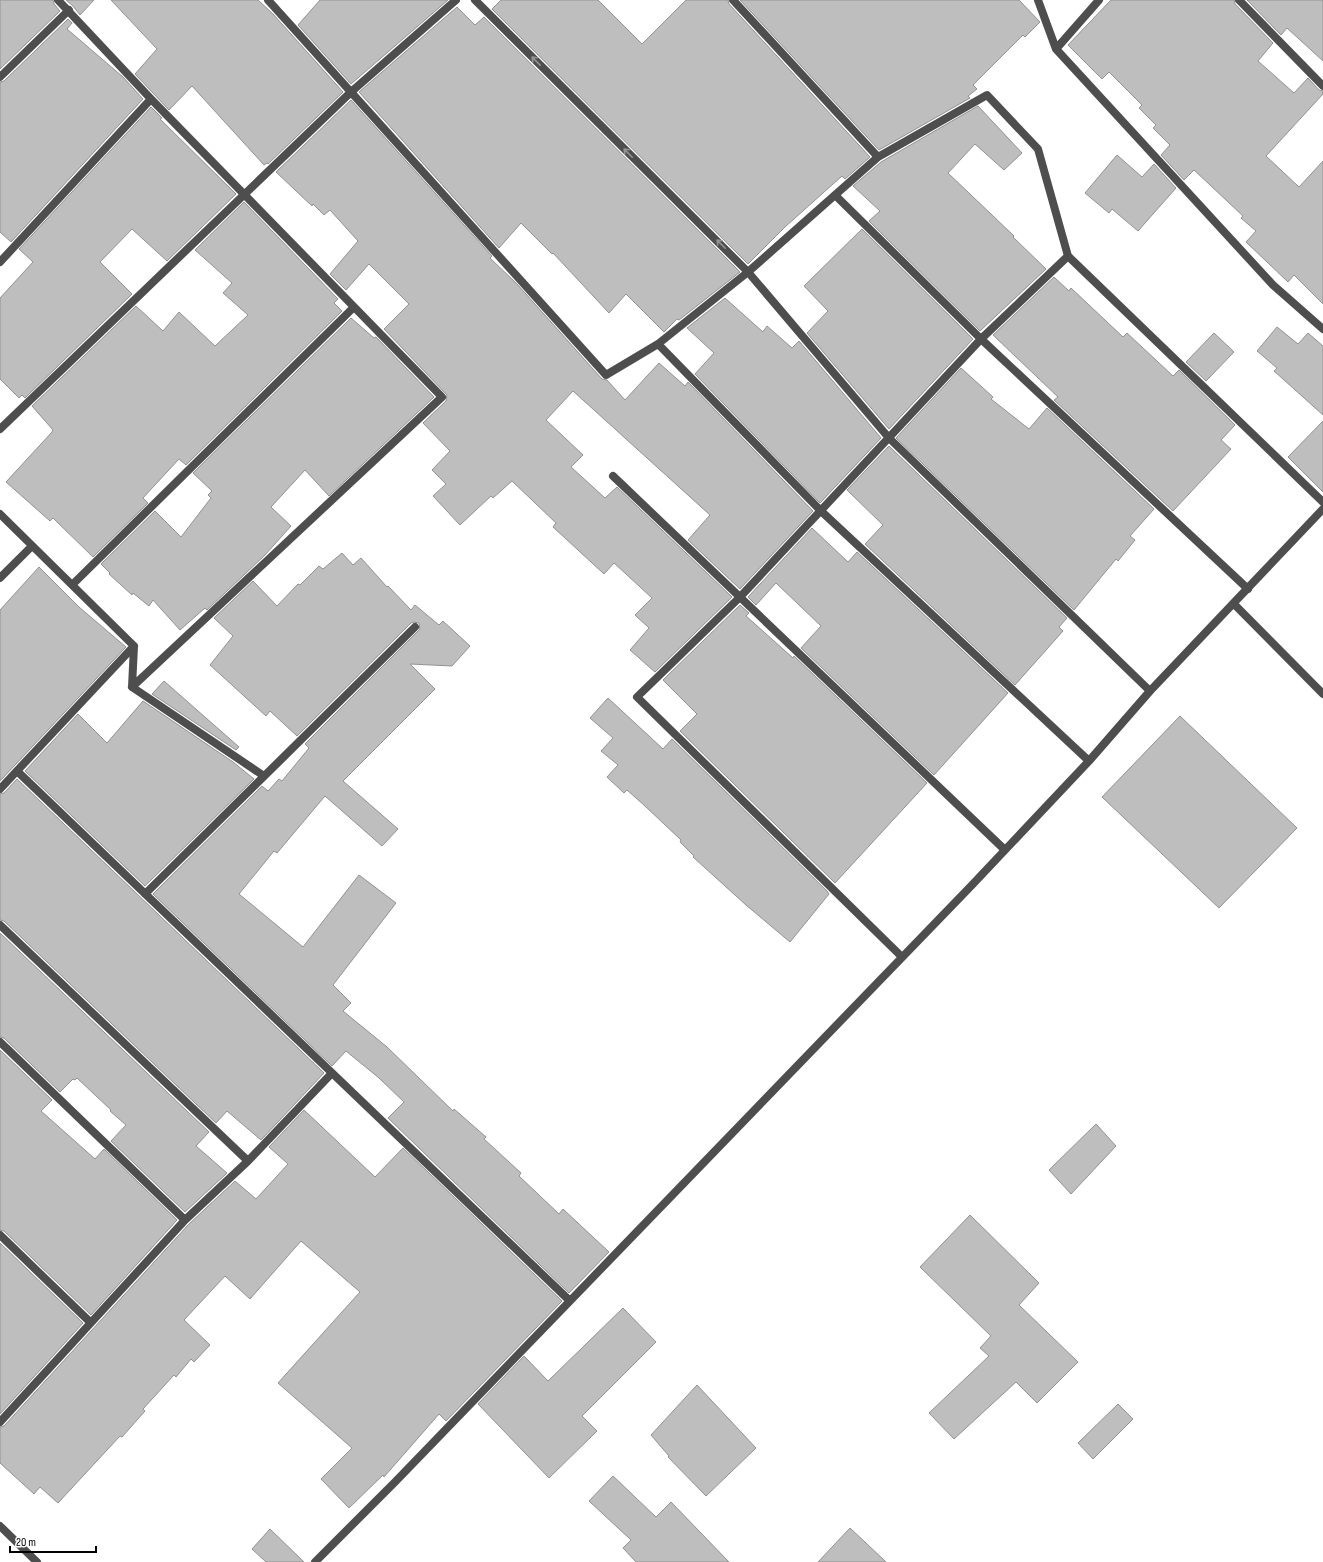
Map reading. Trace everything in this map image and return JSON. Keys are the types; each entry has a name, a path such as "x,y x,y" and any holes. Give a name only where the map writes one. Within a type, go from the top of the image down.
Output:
{"street":[{"path":"58,0 151,99 442,397 132,687"},
{"path":"268,0 606,375 658,344 748,272 878,157 987,95 1038,149 1068,256 1323,502"},
{"path":"0,429 351,92 456,0"},
{"path":"475,0 748,272 889,438 1150,691"},
{"path":"732,0 878,157"},
{"path":"1038,0 1056,49 1273,285 1323,329"},
{"path":"1056,49 1100,0"},
{"path":"1239,0 1323,86"},
{"path":"0,77 69,10"},
{"path":"0,262 151,99"},
{"path":"835,195 981,339 1248,589"},
{"path":"902,958 637,697 740,597 981,339 1068,256"},
{"path":"72,585 354,307"},
{"path":"658,344 821,510 1088,761"},
{"path":"613,476 1005,850"},
{"path":"315,1562 395,1482 902,958 1088,761 1150,691 1323,509"},
{"path":"0,514 134,646 132,687"},
{"path":"0,578 32,546"},
{"path":"1234,604 1323,694"},
{"path":"145,894 415,627"},
{"path":"0,789 134,646"},
{"path":"132,687 264,776"},
{"path":"17,771 570,1301"},
{"path":"0,925 248,1161"},
{"path":"0,1042 185,1220"},
{"path":"0,1422 185,1220 248,1161 332,1073"},
{"path":"0,1235 90,1322"},
{"path":"0,1526 37,1562"}],"building":[{"path":"0,0 53,0 54,4 60,11 0,69"},
{"path":"66,0 94,0 80,15"},
{"path":"111,0 258,0 273,14 343,92 268,164 267,163 264,165 192,86 169,110 135,74 157,49"},
{"path":"320,0 448,0 351,84 298,25"},
{"path":"501,0 598,0 642,44 686,0 728,0 729,4 870,157 845,179 842,176 785,227 748,264 492,9"},
{"path":"740,0 1019,0 1040,22 1025,37 1023,35 973,85 977,89 968,96 970,98 879,150"},
{"path":"1111,0 1234,0 1235,4 1273,43 1258,61 1294,93 1308,78 1319,90 1323,91 1323,94 1266,156 1299,187 1323,161 1323,304 1294,275 1288,282 1246,242 1256,231 1241,218 1243,216 1194,170 1184,180 1161,155 1170,145 1153,128 1156,125 1139,108 1142,105 1109,72 1102,79 1068,45"},
{"path":"1247,0 1323,0 1323,61 1287,28 1281,35"},
{"path":"457,7 475,25 484,17 740,272 679,320 677,319 664,332 626,294 609,313 553,253 552,254 521,223 499,248 359,92"},
{"path":"68,19 72,23 67,29 123,77 143,99 11,242 0,232 0,82 4,81"},
{"path":"351,100 492,256 490,258 517,284 602,379 607,380 625,400 659,363 685,386 688,382 813,511 740,589 688,540 710,515 573,391 546,420 583,455 571,467 605,498 617,487 732,597 655,672 630,650 649,628 635,615 652,598 614,563 604,574 553,527 556,523 512,481 493,498 491,496 460,525 433,496 446,484 432,470 450,451 423,423 446,401 447,395 384,329 409,304 369,264 346,290 330,274 358,241 330,210 324,215 313,204 312,206 276,172"},
{"path":"978,106 1022,153 1004,170 975,144 948,173 1046,269 980,331 869,221 880,211 853,186 881,162"},
{"path":"151,107 162,118 160,119 236,194 167,261 132,229 100,262 132,294 25,398 22,395 19,398 0,379 0,298 33,262 19,249"},
{"path":"1117,155 1142,177 1154,164 1176,188 1138,231 1112,209 1109,213 1085,193"},
{"path":"244,202 338,299 334,303 342,311 186,465 179,459 143,498 148,503 93,557 53,518 50,521 6,482 53,430 32,406 136,306 163,331 179,312 215,346 248,315 223,293 232,283 195,250"},
{"path":"862,229 973,339 889,429 807,333 828,311 804,286"},
{"path":"1054,277 1069,291 1071,288 1123,337 1127,333 1173,376 1179,370 1235,425 1221,440 1231,449 1173,511 1054,400 1058,397 993,335"},
{"path":"725,298 763,332 767,326 792,348 799,341 881,438 820,503 695,374 714,353 687,328"},
{"path":"351,318 374,338 376,337 434,397 329,496 305,470 271,507 291,526 265,555 207,610 205,608 180,630 153,600 149,606 133,593 132,595 109,574 110,573 101,564 155,511 181,537 211,498 208,495 212,491 193,473"},
{"path":"1277,327 1298,344 1308,333 1323,346 1323,415 1274,371 1277,368 1257,351"},
{"path":"1214,333 1234,352 1206,381 1186,362"},
{"path":"961,368 993,397 991,399 1029,429 1047,408 1154,509 1130,536 1135,540 1118,561 1116,559 1074,610 896,438"},
{"path":"1323,421 1323,492 1288,457"},
{"path":"889,446 1067,618 1059,627 1063,631 1015,685 865,544 883,525 847,490"},
{"path":"812,528 848,562 857,552 1008,693 934,775 801,648 821,626 776,583 756,605 748,597"},
{"path":"342,553 353,565 361,558 387,587 388,586 411,610 415,605 439,625 443,621 470,646 452,666 410,664 435,689 343,781 398,829 382,846 325,796 277,853 274,851 239,894 303,947 359,875 396,903 333,985 351,1003 343,1011 387,1047 453,1111 454,1109 486,1137 484,1139 521,1173 519,1176 559,1214 563,1209 609,1252 569,1293 388,1118 404,1102 379,1078 346,1051 332,1066 153,894 262,786 268,791 279,779 282,781 309,748 305,744 420,629 419,623 411,623 297,736 270,711 266,716 210,665 233,636 214,618 253,581 277,606 298,584 300,585 319,566 323,569"},
{"path":"39,567 79,607 126,647 0,781 0,610"},
{"path":"740,605 749,613 746,616 793,658 794,656 927,783 835,883 680,731 697,714 663,680"},
{"path":"164,681 239,747 236,750 152,694"},
{"path":"608,698 663,749 672,739 827,891 829,894 790,942 693,857 694,856 680,842 681,840 645,806 627,790 624,793 607,777 618,765 601,751 613,738 590,718"},
{"path":"143,701 233,762 254,779 145,886 25,771 78,714 107,743"},
{"path":"1180,716 1297,828 1219,908 1102,797"},
{"path":"17,779 324,1073 261,1140 227,1111 216,1123 4,921 0,920 0,794 4,793"},
{"path":"0,933 209,1132 196,1146 227,1173 185,1212 111,1141 126,1125 110,1111 111,1110 77,1078 75,1080 73,1079 60,1092 4,1038 0,1037"},
{"path":"0,1050 52,1100 41,1111 95,1159 104,1149 177,1220 91,1315 4,1231 0,1230"},
{"path":"304,1110 375,1177 403,1148 562,1301 446,1421 439,1414 384,1477 383,1475 349,1508 321,1479 352,1448 278,1383 360,1292 301,1241 250,1299 225,1276 184,1320 210,1345 194,1362 191,1359 176,1377 174,1375 143,1409 145,1411 122,1437 120,1436 58,1503 40,1487 34,1494 0,1463 0,1427 4,1426 189,1224 235,1181 256,1199 288,1164 269,1147"},
{"path":"1096,1124 1116,1146 1071,1194 1049,1170"},
{"path":"970,1215 1039,1283 1019,1305 1078,1362 1037,1403 1016,1382 954,1439 929,1413 989,1356 980,1348 991,1336 920,1267"},
{"path":"0,1243 83,1323 0,1414"},
{"path":"623,1308 656,1342 582,1416 597,1431 549,1478 478,1404 524,1356 548,1381"},
{"path":"697,1385 756,1448 706,1496 668,1457 669,1456 651,1435"},
{"path":"1118,1404 1133,1419 1093,1459 1078,1443"},
{"path":"613,1476 656,1517 671,1502 729,1562 636,1562 623,1548 631,1540 589,1501"},
{"path":"850,1528 866,1543 886,1562 818,1562"},
{"path":"270,1529 304,1562 266,1562 252,1549"}]}
